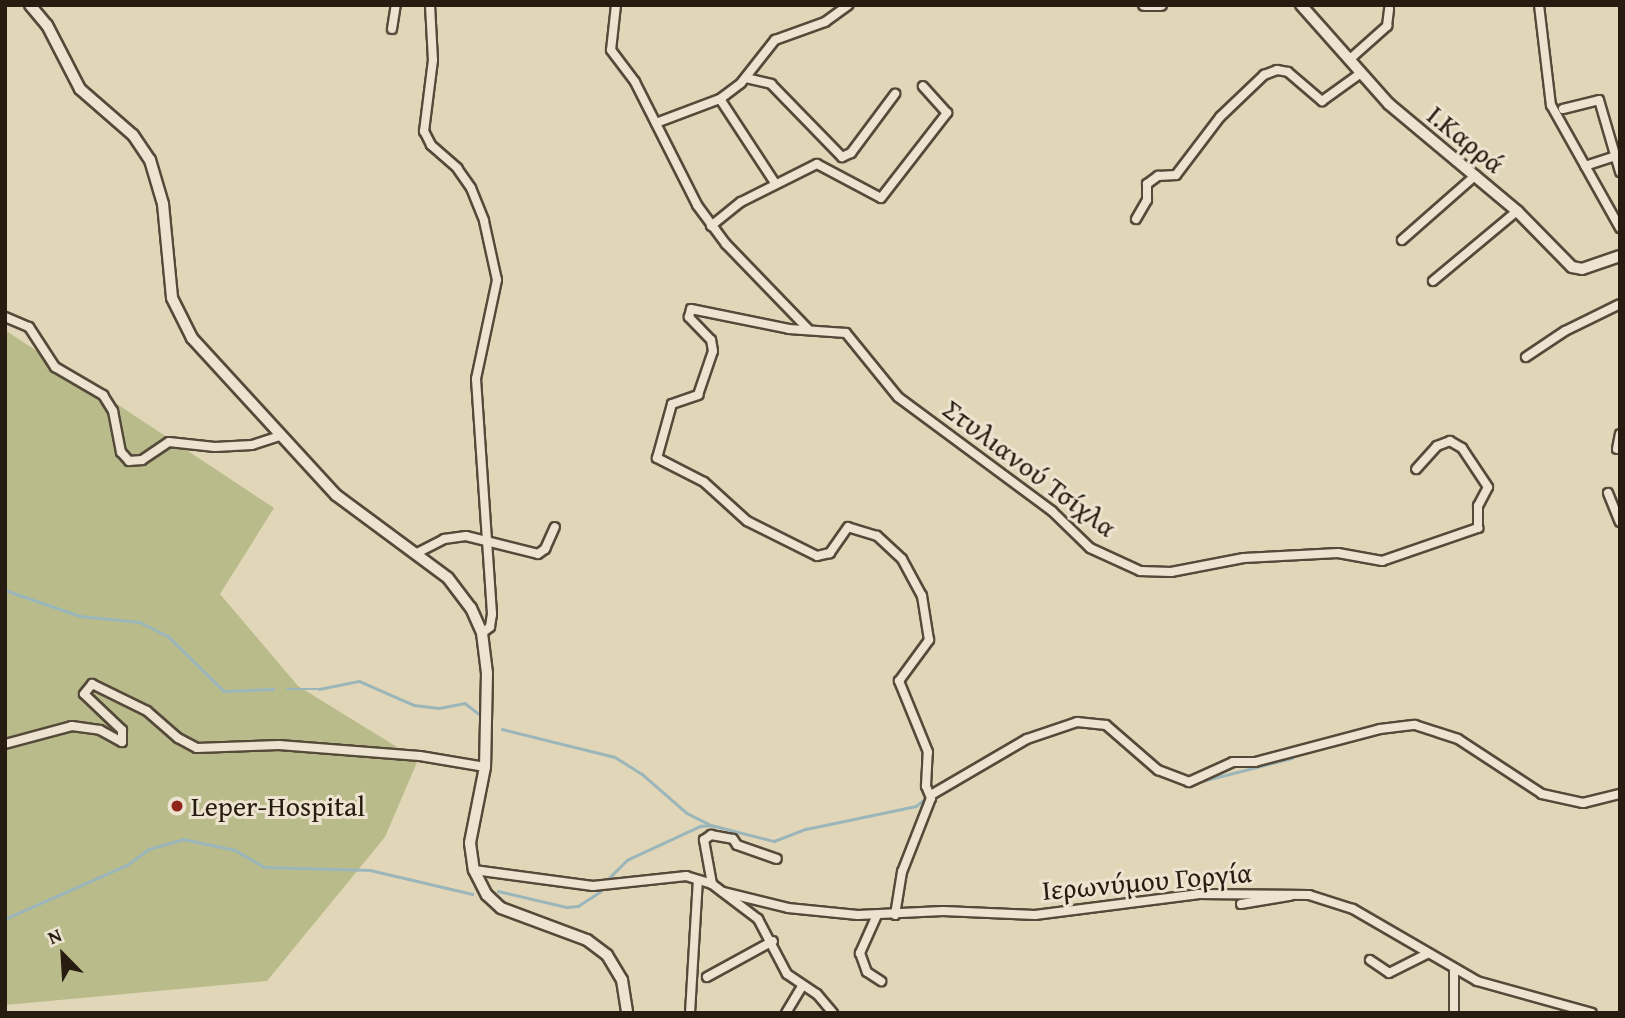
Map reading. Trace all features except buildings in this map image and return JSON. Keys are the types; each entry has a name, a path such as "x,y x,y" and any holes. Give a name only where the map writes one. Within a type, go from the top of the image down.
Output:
{"main road":[{"path":"30,5 47,25 80,89 133,135 150,160 163,204 171,291 187,330 336,495 461,592 482,633 487,673 485,767 470,842 474,870 500,908 587,940 607,955 624,986 626,1013"},
{"path":"1144,5 1161,5"},
{"name":"Ι.Καρρά","path":"1301,5 1413,127 1476,175 1577,269 1620,256"}],"street":[{"path":"392,29 396,5"},
{"path":"616,5 610,48 656,123 711,226 808,329"},
{"path":"1539,5 1547,95 1620,228"},
{"path":"430,6 433,60 424,131 431,145 457,168 471,188 484,221 496,280 476,379 492,614 490,628 482,633"},
{"path":"656,123 720,99 746,78 775,40 825,22 847,6"},
{"path":"1350,59 1387,26 1389,9"},
{"path":"1136,219 1147,200 1147,184 1158,176 1176,175 1220,117 1270,72 1287,72 1322,101 1361,73"},
{"path":"746,78 771,84 842,157 851,153 895,94"},
{"path":"711,226 737,205 775,183 821,164 881,198 947,113 923,86"},
{"path":"720,99 775,183"},
{"path":"1563,110 1599,100 1620,172"},
{"path":"1585,166 1618,160"},
{"path":"1402,240 1476,175"},
{"path":"1433,281 1517,211"},
{"path":"1526,357 1565,331 1620,304"},
{"path":"808,329 789,329 691,309 689,317 711,340 713,351 700,393 690,401 671,404 656,449 661,463 704,482 747,521 813,554 827,555 849,527 877,536 895,550 922,596 929,636 899,681 928,752 929,791 902,872 895,915"},
{"path":"5,317 29,327 55,367 103,395 113,411 121,452 129,461 142,460 169,442 215,447 252,445 280,436"},
{"name":"Στυλιανού Τσίχλα","path":"808,329 849,335 888,389 1042,502 1090,548 1140,571 1171,572 1244,558 1338,554 1382,561 1478,528 1478,506 1488,487 1462,448 1450,441 1437,446 1416,469"},
{"path":"1616,449 1620,434"},
{"path":"1608,493 1620,522"},
{"path":"415,554 455,537 487,541 538,554 545,549 555,527"},
{"path":"5,744 42,731 72,726 100,730 122,742 122,730 84,694 92,684 148,711 178,738 197,748 279,746 420,756 485,767"},
{"path":"929,791 1027,739 1077,722 1106,725 1158,770 1189,782 1233,762 1255,762 1380,729 1415,725 1458,739 1542,794 1583,803 1620,794"},
{"path":"712,884 704,840 711,835 733,839 737,845 777,859"},
{"path":"474,870 593,886 671,877 712,884 758,919 773,942 782,968 834,1013"},
{"path":"690,1013 698,880"},
{"name":"Ιερωνύμου Γοργία","path":"723,892 788,908 877,915 1035,915 1198,894 1310,895 1347,906 1454,971 1592,1013"},
{"path":"1241,904 1292,895"},
{"path":"877,915 860,954 867,972 881,981"},
{"path":"707,977 773,942"},
{"path":"1370,960 1389,973 1427,954"},
{"path":"1454,971 1454,1013"},
{"path":"786,1013 803,986"}],"green space":[{"path":"5,330 274,508 220,594 298,686 418,760 385,837 267,981 5,1005"}],"waterway":[{"path":"5,590 80,616 140,622 168,636 224,691 273,689"},
{"path":"287,689 319,689 359,681 414,705 439,708 465,703 479,714"},
{"path":"502,729 615,757 641,773 687,813 711,825"},
{"path":"1198,782 1292,758"},
{"path":"608,879 627,860 700,826 711,825 774,841 806,829 916,806 947,781"},
{"path":"5,919 127,865 149,849 183,839 235,850 264,867 370,870 472,894"},
{"path":"498,891 567,907 578,906 601,891"}],"place":[{"name":"Leper-Hospital","path":"177,806"}]}
